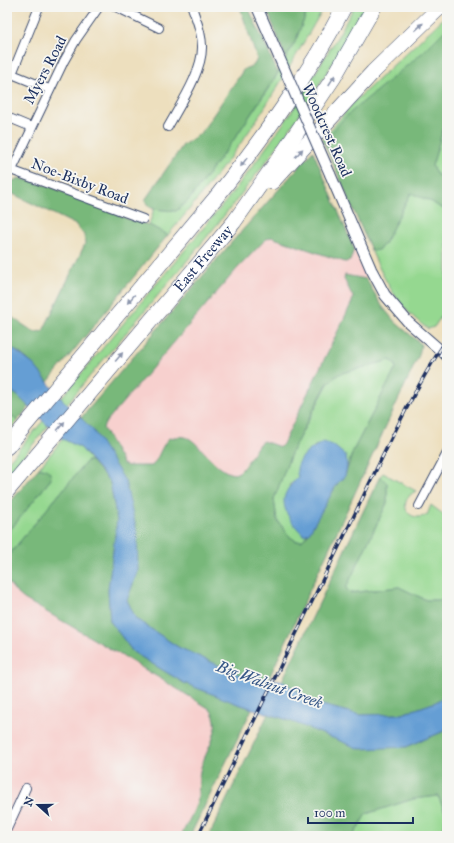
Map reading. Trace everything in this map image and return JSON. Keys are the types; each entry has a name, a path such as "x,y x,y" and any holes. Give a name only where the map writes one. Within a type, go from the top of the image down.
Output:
{"highway":[{"path":"267,130 308,61 335,7"},
{"name":"East Freeway","path":"7,447 218,195 243,163 313,62 344,7"},
{"name":"East Freeway","path":"7,491 93,387 234,222 334,77 374,7"},
{"path":"234,222 373,72 440,7"}],"street":[{"path":"39,7 10,73 49,89"},
{"name":"Myers Road","path":"9,169 68,54 99,7"},
{"path":"116,7 159,28"},
{"path":"168,127 196,74 201,57 201,36 192,7"},
{"name":"Woodcrest Road","path":"257,7 370,266 385,295 399,313 447,356"},
{"path":"7,117 31,127"},
{"name":"Noe-Bixby Road","path":"9,169 143,219"},
{"path":"419,506 447,453"},
{"path":"7,828 26,788"}],"shaded area":[{"path":"271,237 345,262 350,261 354,249 366,279 345,275 344,279 353,297 352,302 283,444 280,447 263,441 259,444 239,472 234,474 225,472 190,438 164,443 152,466 128,466 123,464 103,428 106,422 236,270 265,240"},
{"path":"7,581 24,599 166,681 210,709 215,716 215,732 210,749 200,770 198,796 181,836 7,836"}],"green space":[{"path":"240,7 248,7 278,73 235,138 189,200 176,211 154,209 148,206 145,200 183,145 201,133 244,69 254,65 257,59"},
{"path":"266,7 309,7 295,42 286,58"},
{"path":"309,7 324,7 273,94 231,156 168,235 149,225 154,209 176,211 189,200 235,138 274,80 295,42"},
{"path":"354,7 365,7 314,93 286,135 210,233 67,404 61,398 226,201 289,116"},
{"path":"447,15 447,28 422,53 326,139 325,145 322,140 355,101"},
{"path":"447,28 447,116 432,166 437,175 441,176 447,169 447,209 441,208 432,202 411,193 384,244 378,250 371,250 325,145 326,139 345,117 422,53"},
{"path":"447,116 447,169 441,176 437,175 432,166"},
{"path":"313,151 354,249 350,261 345,262 271,237 265,240 236,270 106,422 103,428 123,464 128,466 152,466 169,438 182,437 190,439 220,468 233,474 241,470 259,444 263,441 280,447 283,444 352,302 353,297 344,279 345,275 366,279 382,306 395,322 420,343 421,346 419,355 269,678 240,675 178,647 136,619 127,600 138,570 93,430 81,418 231,243","holes":["390,360 395,364 396,368 353,451 345,476 337,484 309,533 302,541 296,541 289,536 277,520 274,499 292,451 327,384 339,374"]},
{"path":"19,178 49,186 128,219 149,225 168,235 48,382 19,352 7,347 7,314 34,332 43,331 85,244 84,235 76,225 13,194 9,189 11,182"},
{"path":"411,193 432,202 441,208 447,209 447,308 434,327 428,329 409,312 394,294 371,250 378,250 384,244"},
{"path":"390,360 395,364 396,368 353,451 347,467 346,456 316,445 302,458 299,466 298,477 289,485 304,535 309,533 302,541 296,541 289,536 277,520 274,499 292,451 328,384 338,374"},
{"path":"7,388 29,407 17,421 13,416 7,423"},
{"path":"13,416 17,421 7,433 7,423"},
{"path":"43,421 48,426 7,476 7,463"},
{"path":"63,439 81,448 91,461 87,461 7,557 7,534 51,479 43,468 38,469"},
{"path":"87,461 91,461 110,482 117,520 108,590 110,621 133,652 184,683 252,709 190,836 181,836 195,806 198,796 199,777 202,763 214,733 214,717 210,709 118,653 24,599 7,581 7,557"},
{"path":"43,468 49,472 51,479 7,534 7,506 38,469"},
{"path":"383,473 416,491 406,500 406,510 409,514 420,517 427,515 431,505 447,517 447,598 443,600 426,600 399,587 350,593 346,588 387,503 387,483 380,476"},
{"path":"380,476 387,483 387,503 346,588 350,593 399,587 426,600 443,600 447,598 447,694 436,702 402,714 360,715 318,704 282,681"},
{"path":"268,714 406,747 442,732 447,728 447,836 443,836 446,814 438,796 413,799 366,814 353,836 209,836"},
{"path":"438,796 446,814 443,836 353,836 366,814 413,799"}],"water":[{"name":"Big Walnut Creek","path":"7,347 13,349 34,365 59,396 93,430 125,481 137,532 138,570 127,600 136,619 178,647 240,675 282,681 318,704 360,715 402,714 436,702 447,694 447,728 442,732 406,747 360,749 288,720 235,703 184,683 133,652 110,621 108,590 117,520 110,482 81,448 59,437 18,396 7,388"},
{"path":"324,442 334,446 346,456 347,467 345,476 337,484 309,533 304,535 288,515 284,506 284,498 293,482 298,477 297,471 300,460 314,447"}],"railway":[{"path":"198,836 407,407 447,339"}]}
